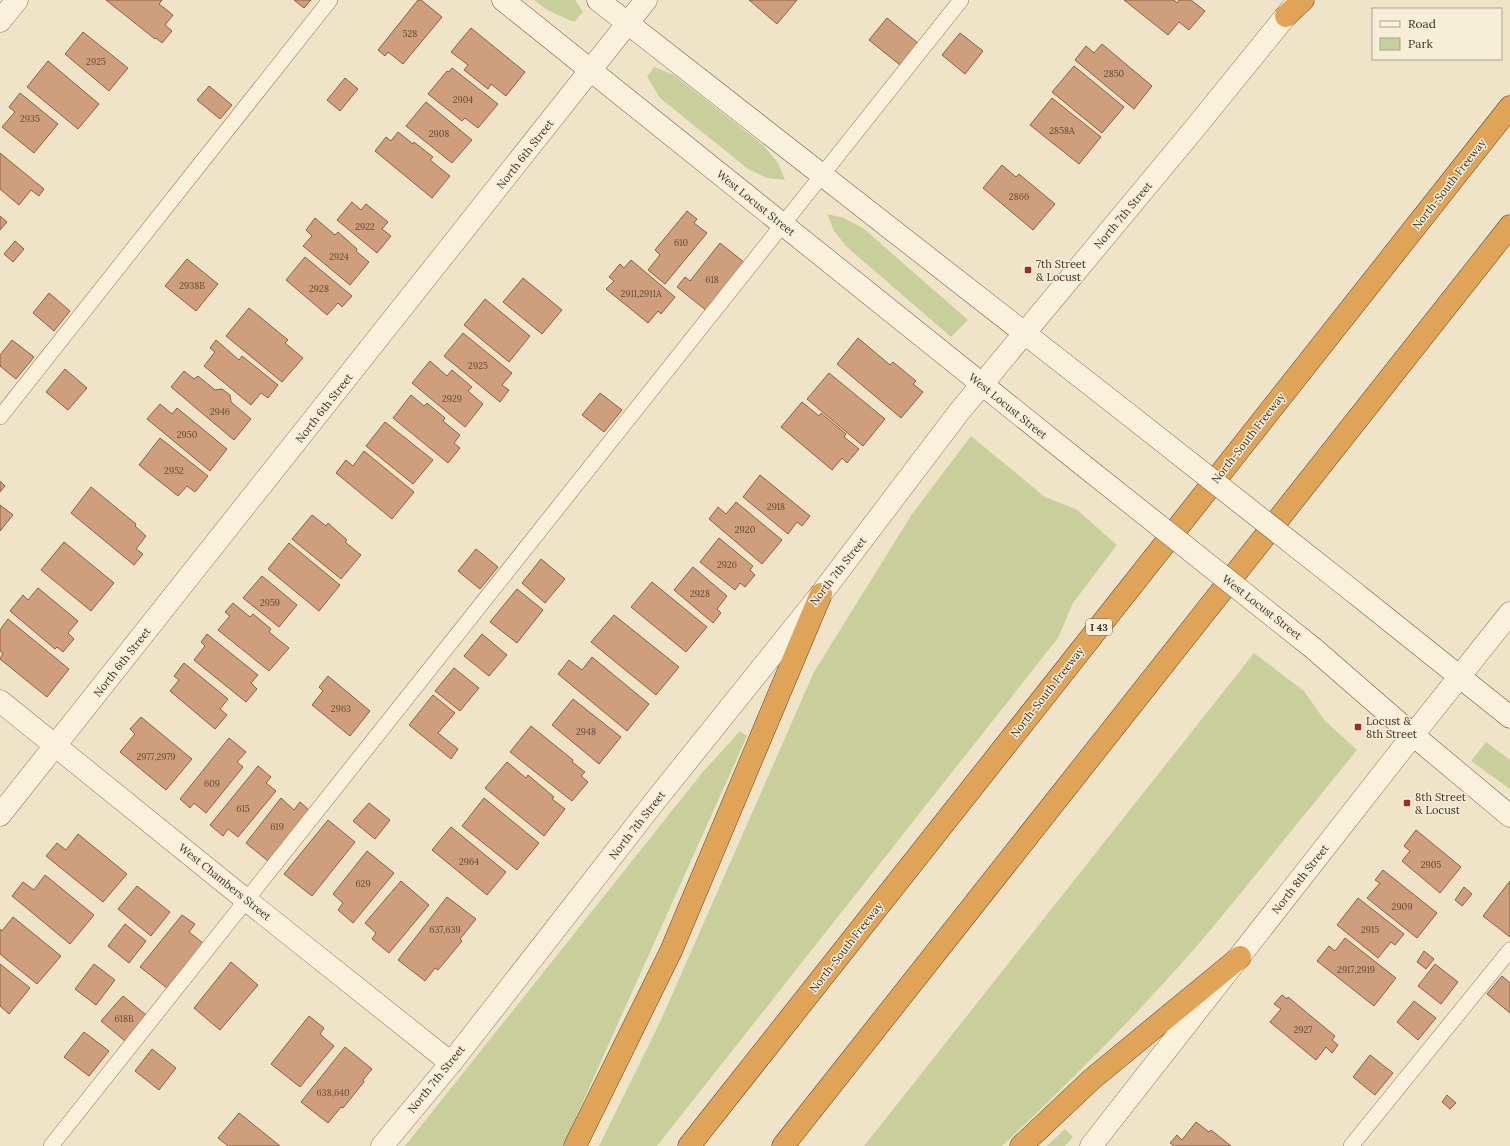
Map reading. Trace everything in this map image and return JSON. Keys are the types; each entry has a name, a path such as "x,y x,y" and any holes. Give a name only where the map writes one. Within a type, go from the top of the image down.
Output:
{"highway":[{"path":"1293,8 1303,0"},
{"name":"North-South Freeway","path":"689,1146 1510,107"},
{"path":"783,1146 1510,226"},
{"path":"575,1146 671,951 821,594"},
{"path":"1021,1146 1092,1079 1240,956"}],"street":[{"path":"0,21 17,0"},
{"name":"West Locust Street","path":"503,0 782,225 1313,648 1413,735 1510,816"},
{"path":"598,0 1356,593 1510,717"},
{"name":"North 6th Street","path":"0,815 646,0"},
{"name":"North 7th Street","path":"382,1146 451,1063 650,808 821,594 982,385 1293,8"},
{"name":"North 8th Street","path":"1091,1146 1510,613"},
{"name":"West Chambers Street","path":"0,701 451,1063"}],"lane":[{"path":"0,417 330,0"},
{"path":"51,1146 961,0"},
{"path":"1351,1146 1510,950"}],"green space":[{"path":"534,0 575,0 583,12 574,22 547,10"},
{"path":"654,67 674,75 763,145 778,163 785,180 767,178 748,169 660,98 647,77"},
{"path":"827,214 844,218 863,228 968,320 951,337 847,247 834,231"},
{"path":"971,436 1045,497 1076,509 1117,545 1073,603 1058,638 657,1146 599,1146 661,1020 814,672 912,514"},
{"path":"1254,653 1304,691 1325,721 1357,750 1184,961 1056,1095 1002,1146 864,1146"},
{"path":"740,731 747,736 563,1146 405,1146 702,773"},
{"path":"1486,742 1510,760 1510,789 1471,761"},
{"path":"1065,1129 1073,1137 1065,1146 1047,1146"}],"building":[{"path":"106,0 162,0 159,4 173,15 165,25 172,31 162,43"},
{"path":"294,0 311,0 304,8"},
{"path":"418,0 421,0 442,17 403,64 388,52 385,56 378,50"},
{"path":"749,0 797,0 777,24"},
{"path":"1124,0 1174,0 1177,3 1179,0 1191,0 1205,11 1189,30 1179,22 1168,35"},
{"path":"887,18 918,43 900,65 869,40"},
{"path":"471,28 525,72 506,96 491,84 488,89 464,70 468,65 451,52"},
{"path":"83,32 128,68 109,91 65,54"},
{"path":"960,33 983,51 965,74 942,55"},
{"path":"1102,44 1152,86 1134,109 1075,60 1086,46 1094,53"},
{"path":"48,61 99,104 78,129 27,87"},
{"path":"1074,66 1124,107 1102,133 1052,92"},
{"path":"452,68 498,104 478,128 465,118 462,121 428,94 447,71 449,72"},
{"path":"345,78 358,89 340,111 327,100"},
{"path":"209,86 232,105 220,119 197,100"},
{"path":"20,93 58,124 34,153 2,127 15,112 9,107"},
{"path":"1052,98 1101,137 1079,164 1030,125"},
{"path":"426,102 472,140 452,163 406,126"},
{"path":"398,132 433,157 430,160 450,176 432,198 375,151 386,137 391,141"},
{"path":"0,153 44,189 39,196 31,190 19,205 0,189"},
{"path":"1002,165 1016,177 1019,174 1055,204 1033,230 983,188"},
{"path":"352,202 361,210 366,204 388,222 382,229 391,236 377,253 337,220"},
{"path":"687,211 697,219 694,223 707,233 665,284 648,270 660,255 655,250"},
{"path":"0,216 7,222 0,230"},
{"path":"315,218 335,235 338,232 369,262 350,285 303,246 312,236 306,230"},
{"path":"15,241 24,249 13,262 4,254"},
{"path":"720,243 745,263 707,311 677,287 685,277 690,281"},
{"path":"305,257 352,296 342,307 338,303 327,315 286,280"},
{"path":"187,259 218,284 196,311 165,286"},
{"path":"631,260 675,297 661,314 658,311 648,323 606,289 614,281 609,277 620,264 624,268"},
{"path":"523,278 562,310 542,334 503,302"},
{"path":"49,293 70,311 54,331 33,313"},
{"path":"485,299 530,336 509,362 464,325"},
{"path":"249,308 288,340 285,343 303,358 282,382 226,336"},
{"path":"463,333 512,373 502,385 509,390 500,402 444,356"},
{"path":"858,338 890,365 893,362 916,381 913,384 923,392 901,418 837,364"},
{"path":"12,340 34,357 16,379 0,366 0,355"},
{"path":"216,340 239,360 242,356 278,385 268,398 261,393 251,405 204,366 215,352 210,348"},
{"path":"430,361 447,376 452,370 472,387 468,391 483,404 465,427 412,383"},
{"path":"65,369 87,388 68,410 46,392"},
{"path":"184,371 194,379 198,376 215,390 222,389 230,395 231,402 251,419 234,440 171,387"},
{"path":"829,373 885,419 863,446 807,399"},
{"path":"600,393 622,410 604,432 582,415"},
{"path":"411,395 424,406 427,403 445,418 443,421 460,435 454,443 460,448 448,463 393,418"},
{"path":"802,402 819,416 821,413 846,434 844,437 859,449 847,463 842,458 832,470 781,427"},
{"path":"160,404 172,414 177,408 227,449 210,471 147,419"},
{"path":"385,422 433,460 413,484 366,446"},
{"path":"160,438 208,476 195,492 187,486 178,496 139,465"},
{"path":"364,451 414,492 392,519 336,473 346,460 353,466"},
{"path":"760,475 810,516 802,526 797,522 788,534 743,497"},
{"path":"0,481 5,486 0,492"},
{"path":"91,487 136,524 135,526 146,536 136,549 143,554 134,565 71,513"},
{"path":"736,502 782,540 762,564 709,519 718,507 726,514"},
{"path":"0,505 13,515 0,531"},
{"path":"312,515 326,526 328,523 347,540 345,542 361,555 341,579 292,539"},
{"path":"719,538 753,566 750,570 755,575 745,587 740,583 735,590 700,562"},
{"path":"64,542 114,583 91,611 41,570"},
{"path":"289,543 340,585 319,611 268,569"},
{"path":"476,549 498,567 480,589 458,571"},
{"path":"541,559 565,579 545,603 522,583"},
{"path":"693,567 727,596 717,609 721,613 713,623 674,590"},
{"path":"262,576 297,605 279,627 243,598"},
{"path":"652,582 707,627 686,652 631,607"},
{"path":"38,588 78,621 68,633 74,639 63,652 57,647 55,649 10,611 23,595 28,600"},
{"path":"517,589 543,610 517,643 490,622"},
{"path":"233,603 250,617 253,614 271,629 269,632 289,648 269,671 218,630 230,616 225,612"},
{"path":"614,615 679,667 656,695 591,642"},
{"path":"8,619 69,669 47,697 0,659 3,653 0,651 0,630"},
{"path":"207,634 258,675 251,683 257,689 246,702 194,660 205,646 201,642"},
{"path":"482,634 507,655 489,676 464,656"},
{"path":"592,657 649,704 627,731 558,674 569,660 582,670"},
{"path":"184,663 228,699 220,709 227,715 215,729 170,691 179,680 174,676"},
{"path":"454,668 479,688 460,711 435,691"},
{"path":"328,676 370,711 350,736 312,705 323,691 319,687"},
{"path":"433,695 455,713 438,733 458,749 451,759 409,725"},
{"path":"573,699 621,737 599,764 552,725"},
{"path":"141,717 192,759 166,790 120,752 135,734 130,729"},
{"path":"531,726 573,760 572,762 585,772 581,776 588,782 572,801 510,752"},
{"path":"229,738 246,752 237,762 243,767 206,813 194,803 190,808 180,799"},
{"path":"507,762 526,778 528,775 554,797 552,799 565,809 544,836 485,788"},
{"path":"258,766 271,777 266,783 276,791 238,837 228,829 223,836 210,825"},
{"path":"281,798 294,810 300,802 309,810 268,861 246,843"},
{"path":"484,798 539,843 517,870 462,826"},
{"path":"369,803 390,820 375,839 353,821"},
{"path":"328,820 355,842 312,896 284,874"},
{"path":"451,827 506,872 487,895 432,850"},
{"path":"1416,830 1461,867 1440,893 1402,861 1410,851 1404,846"},
{"path":"78,834 127,874 103,902 46,856 57,843 66,850"},
{"path":"367,851 394,873 353,923 338,910 343,903 333,894"},
{"path":"1383,870 1437,913 1417,938 1367,898 1380,883 1375,880"},
{"path":"45,875 94,915 70,944 12,896 23,882 34,890"},
{"path":"401,881 429,905 389,953 372,939 376,933 365,923"},
{"path":"1510,881 1510,937 1483,916"},
{"path":"137,886 170,912 151,936 118,909"},
{"path":"1464,887 1472,894 1462,906 1455,900"},
{"path":"447,897 476,919 460,939 462,941 438,970 435,968 425,981 398,960"},
{"path":"1358,898 1404,934 1395,945 1391,942 1378,958 1337,925"},
{"path":"182,915 195,924 189,932 203,943 167,988 140,967"},
{"path":"13,917 61,956 37,984 0,954 0,929 2,931"},
{"path":"125,924 146,941 129,963 108,946"},
{"path":"1345,938 1396,978 1374,1006 1317,961 1329,946 1335,951"},
{"path":"1424,951 1434,959 1426,969 1417,962"},
{"path":"231,962 258,985 220,1030 194,1008"},
{"path":"0,964 30,988 9,1014 0,1006"},
{"path":"94,964 115,980 96,1005 75,989"},
{"path":"1435,964 1458,982 1441,1004 1418,986"},
{"path":"1502,976 1510,983 1510,1013 1487,994"},
{"path":"1282,995 1287,999 1288,997 1335,1036 1332,1040 1338,1045 1332,1053 1326,1047 1316,1060 1270,1022 1281,1009 1274,1004"},
{"path":"123,996 146,1015 125,1041 101,1021"},
{"path":"1414,1001 1436,1018 1418,1040 1397,1022"},
{"path":"309,1016 324,1028 320,1034 334,1046 300,1087 271,1064"},
{"path":"84,1032 109,1051 89,1076 64,1057"},
{"path":"345,1047 372,1069 363,1080 364,1082 343,1108 341,1107 328,1123 301,1102"},
{"path":"152,1049 176,1068 159,1090 135,1071"},
{"path":"1370,1055 1393,1073 1375,1095 1353,1077"},
{"path":"1447,1095 1456,1103 1450,1109 1442,1102"},
{"path":"239,1113 280,1146 228,1146 218,1138"},
{"path":"1196,1122 1209,1132 1211,1130 1231,1146 1174,1146 1170,1143 1177,1135 1182,1140"}],"place":[{"name":"7th Street & Locust","path":"1028,270"},
{"name":"Locust & 8th Street","path":"1358,727"},
{"name":"8th Street & Locust","path":"1407,803"}]}
